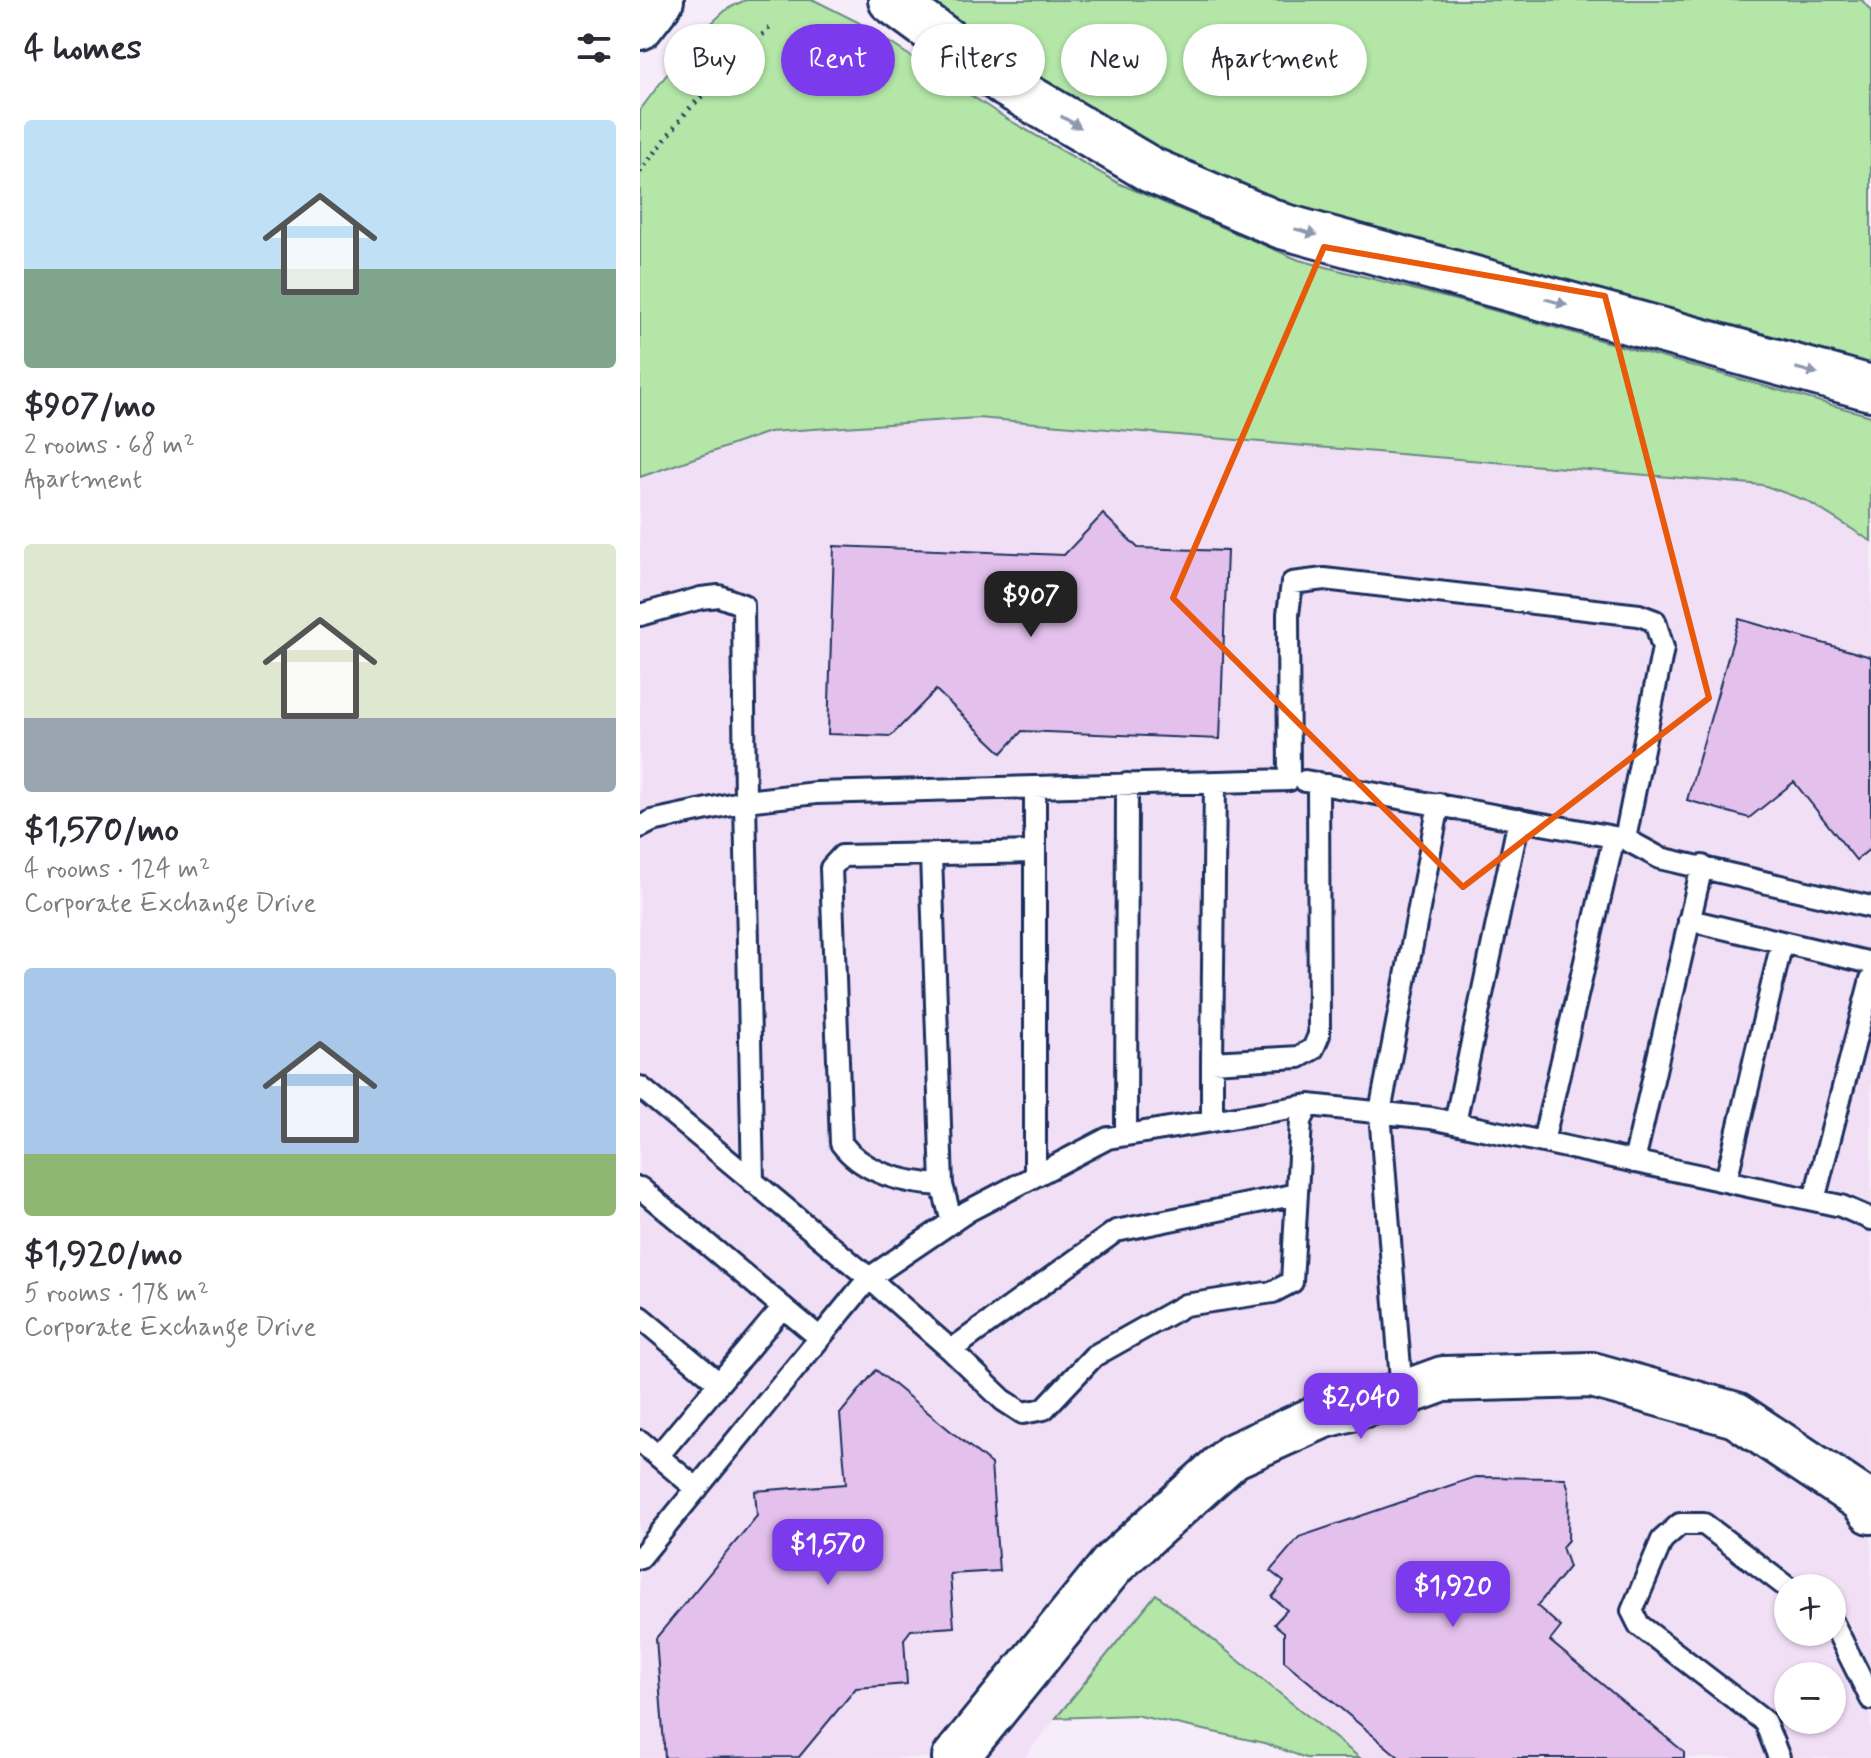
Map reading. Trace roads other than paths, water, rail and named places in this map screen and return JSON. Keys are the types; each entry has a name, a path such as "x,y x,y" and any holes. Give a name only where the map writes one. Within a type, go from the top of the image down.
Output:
{"main road":[{"path":"640,27 661,0"},
{"path":"891,0 1007,85 1151,170 1282,226 1871,388"},
{"path":"955,1758 1113,1564 1233,1456 1322,1416 1443,1379 1592,1375 1736,1415 1862,1499 1871,1511"}],"lane":[{"path":"1289,780 1288,614 1292,583 1324,579 1639,615 1655,621 1663,648 1543,1142"},
{"path":"640,615 719,596 743,605 753,1182"},
{"path":"640,827 652,821 745,801 816,793 1289,780 1619,838 1660,858 1871,907"},
{"path":"1212,1121 1215,782"},
{"path":"1212,1062 1299,1057 1313,1049 1319,1035 1318,783"},
{"path":"1126,1135 1127,784"},
{"path":"1035,787 1035,1176"},
{"path":"1402,1394 1380,1112 1439,804"},
{"path":"1455,1123 1519,819"},
{"path":"942,1185 915,1184 864,1166 841,1143 831,868 842,856 1035,852"},
{"path":"931,855 942,1185 952,1222"},
{"path":"1634,1162 1702,866"},
{"path":"1689,920 1871,963"},
{"path":"1726,1181 1782,942"},
{"path":"1814,1200 1871,979"},
{"path":"640,1087 869,1278 1003,1400 1023,1413 1044,1409 1094,1356 1185,1305 1273,1292 1292,1282 1301,1121 1309,1105"},
{"path":"640,1558 869,1278 952,1222 1108,1138 1309,1105 1380,1112 1455,1123 1814,1200 1841,1206 1871,1219"},
{"path":"640,1188 820,1338"},
{"path":"951,1350 1116,1231 1297,1194"},
{"path":"658,1456 783,1307"},
{"path":"640,1317 719,1383"},
{"path":"640,1441 697,1489"},
{"path":"1774,1577 1704,1524 1680,1524 1662,1540 1632,1611 1639,1625 1765,1722 1779,1758"},
{"path":"1844,1646 1871,1699"}]}
